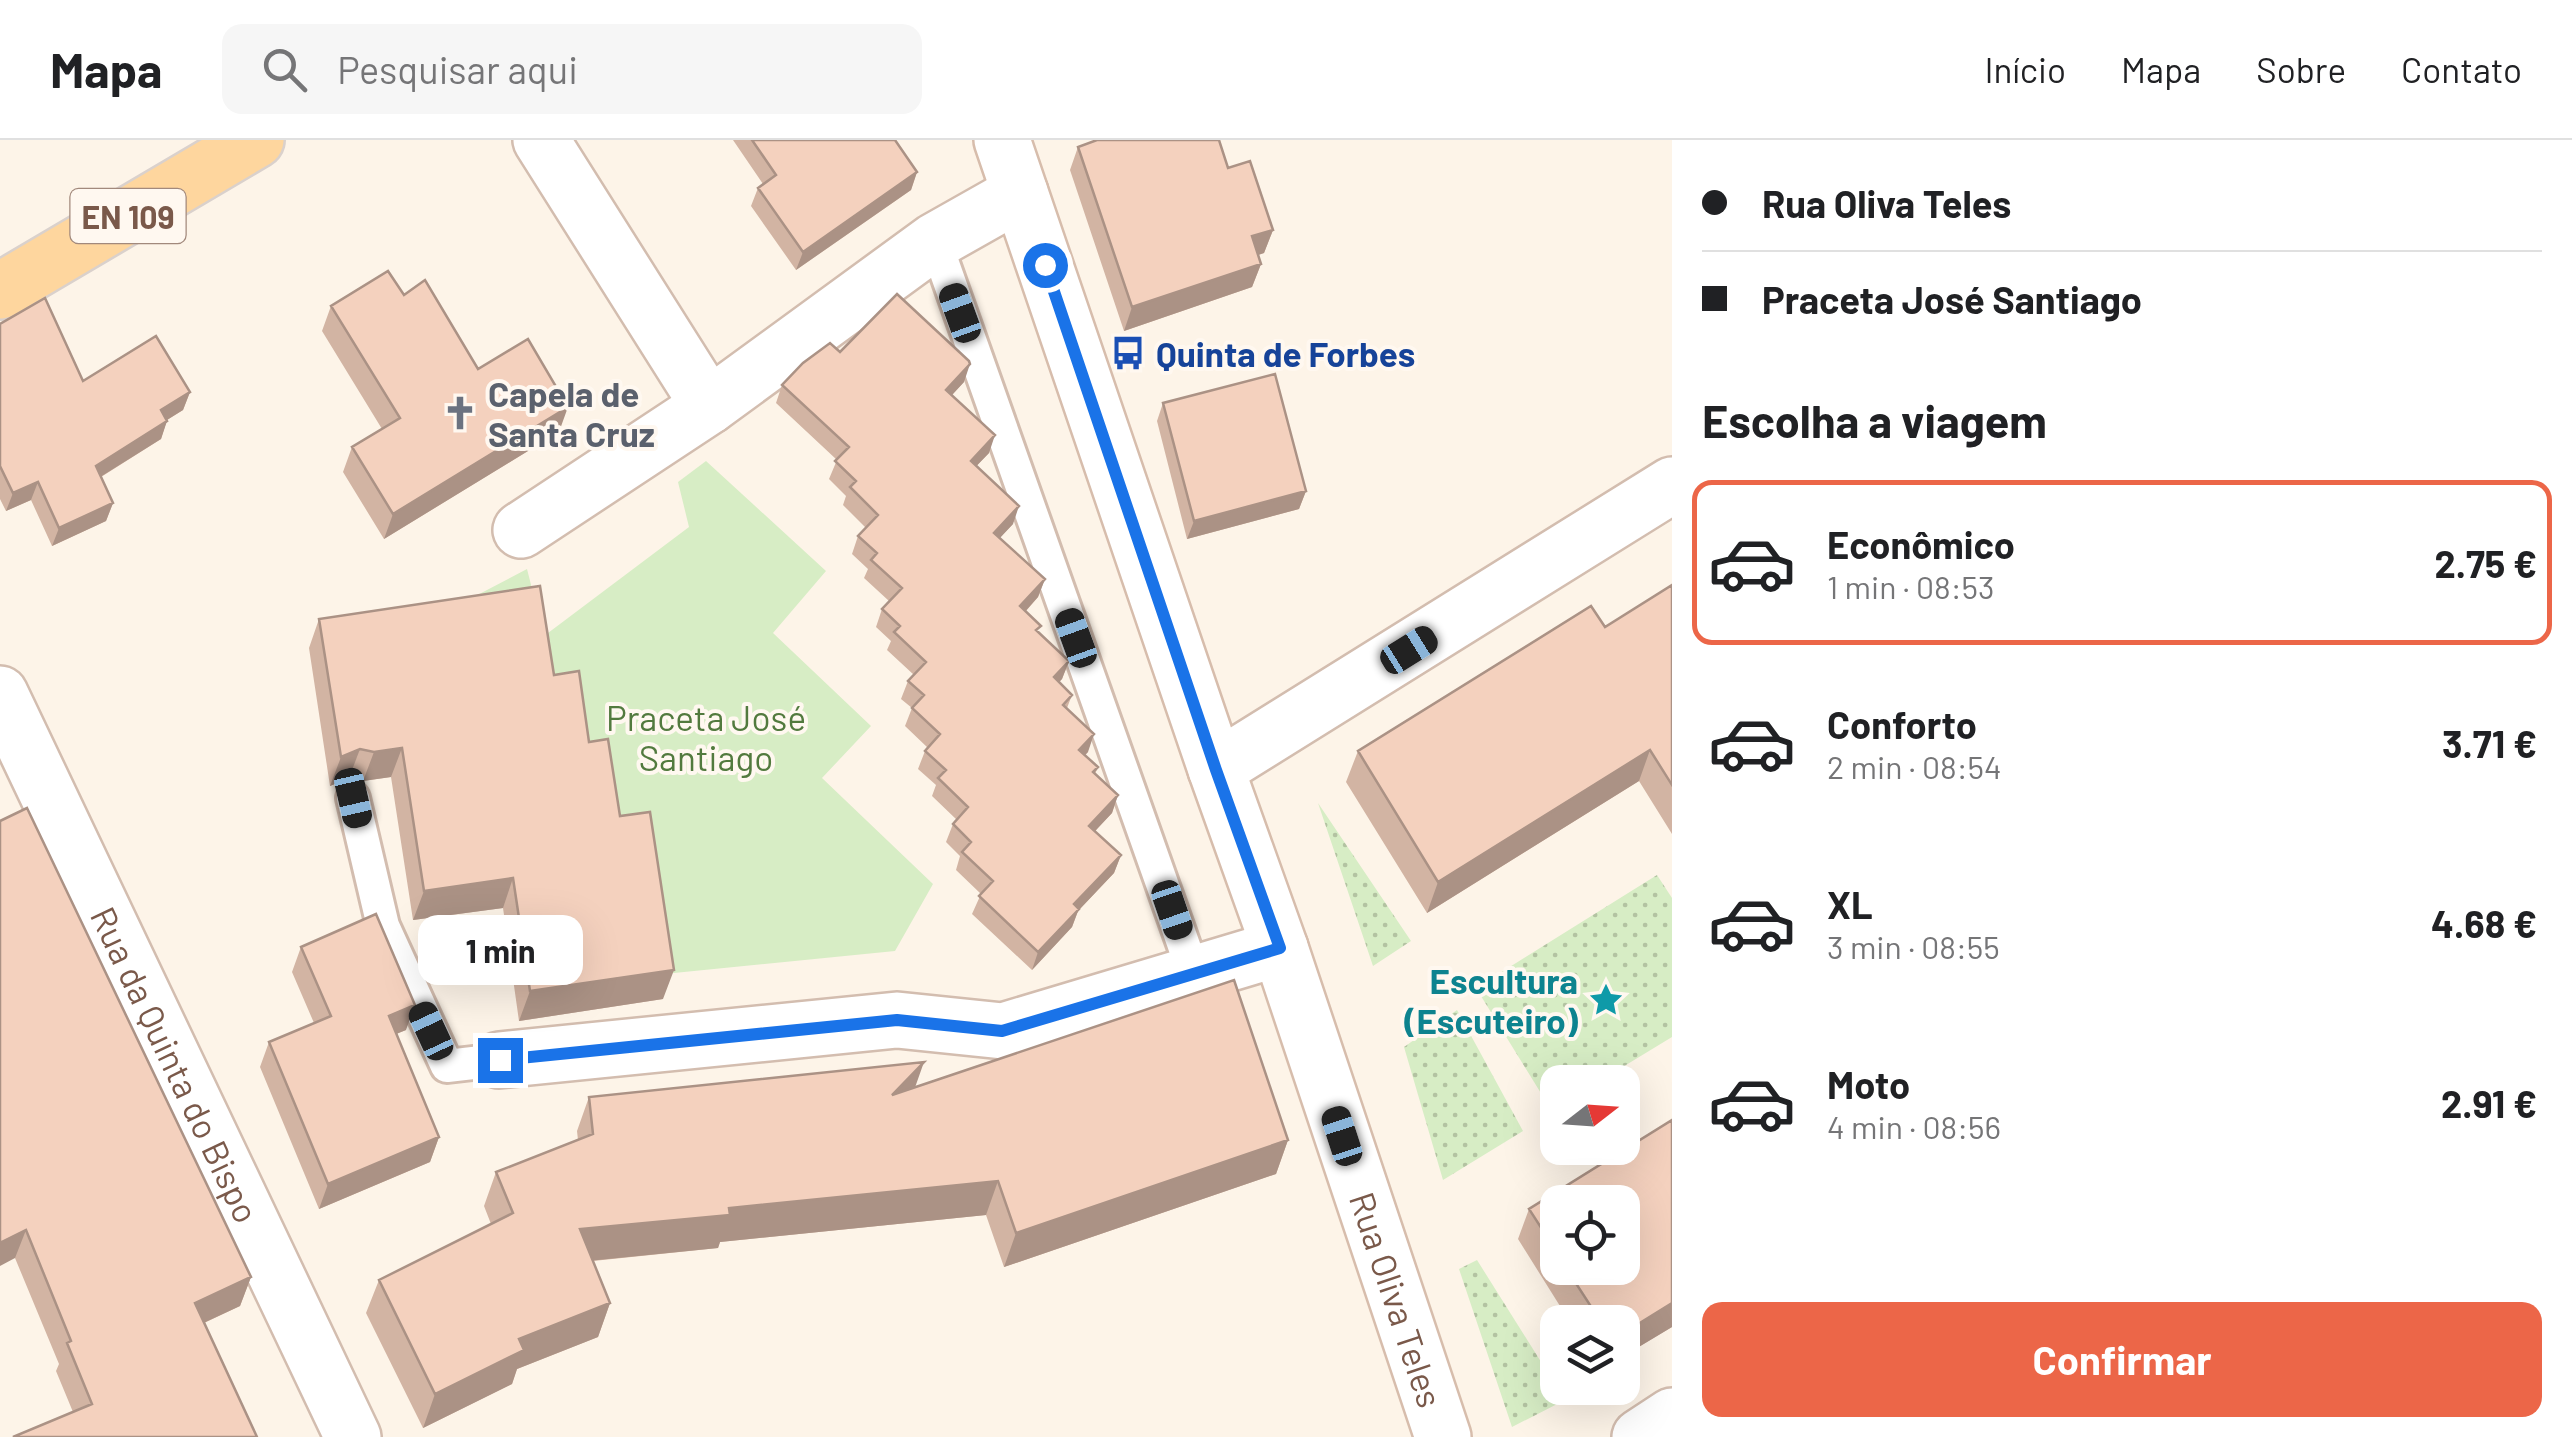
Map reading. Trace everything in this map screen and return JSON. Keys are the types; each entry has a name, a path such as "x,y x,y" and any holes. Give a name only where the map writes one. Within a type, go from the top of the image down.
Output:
{"main road":[{"name":"EN 109","path":"0,291 256,140"}],"street":[{"path":"542,140 709,406"},
{"name":"Rua Oliva Teles","path":"1002,140 1280,948 1442,1437"},
{"path":"520,530 709,406 935,241 1020,193"},
{"path":"1216,770 1672,486"},
{"name":"Rua da Quinta do Bispo","path":"0,694 352,1437"},
{"path":"500,1060 897,1020 1002,1031 1280,948"},
{"path":"1640,1437 1672,1416"}],"lane":[{"path":"935,241 1194,974"},
{"path":"353,798 382,926 448,1066 500,1060"}],"green space":[{"name":"Praceta José Santiago","path":"706,461 826,571 773,633 871,726 822,778 933,884 895,951 654,975 464,602 527,569 544,636 689,527 678,482"},
{"path":"1318,803 1411,941 1373,966"},
{"path":"1657,875 1672,898 1672,1037 1626,1065 1540,1065 1540,1092 1476,988"},
{"path":"1457,1010 1523,1131 1443,1180 1404,1047"},
{"path":"1477,1260 1540,1360 1540,1405 1555,1405 1512,1427 1459,1269"}],"building":[{"path":"752,140 895,140 917,172 803,252 758,188 776,175"},
{"path":"1097,140 1219,140 1228,168 1250,161 1273,230 1252,236 1261,264 1132,307 1078,147"},
{"name":"Capela de Santa Cruz","path":"388,271 404,295 425,280 478,369 528,339 568,407 393,514 352,447 400,418 331,306"},
{"path":"897,294 969,361 946,390 995,435 971,461 1019,506 994,533 1045,579 1020,606 1041,626 1036,630 1069,661 1054,677 1072,695 1063,705 1094,734 1079,750 1098,767 1093,772 1118,795 1089,826 1121,855 1074,904 1079,909 1038,952 979,896 993,881 962,852 971,842 953,824 968,807 938,778 946,770 925,751 940,734 912,708 924,695 908,681 926,662 894,632 900,626 882,609 902,588 871,560 877,553 858,536 878,515 850,487 856,481 835,461 849,447 782,385 830,343 840,352"},
{"path":"45,298 83,381 156,336 190,392 161,410 167,421 96,466 113,503 59,528 38,482 13,493 0,466 0,324"},
{"path":"1275,374 1306,491 1194,521 1163,403"},
{"path":"1672,585 1672,785 1650,750 1438,882 1358,751 1591,606 1605,627"},
{"path":"540,586 554,675 579,671 589,742 608,739 620,816 650,812 674,970 530,991 513,878 424,891 402,748 374,752 360,749 341,757 319,619"},
{"path":"27,808 251,1277 195,1303 257,1437 13,1437 92,1404 26,1230 0,1243 0,821"},
{"path":"376,914 415,1005 389,1016 439,1137 328,1184 269,1042 331,1016 301,947"},
{"path":"1234,980 1288,1140 1016,1233 998,1181 729,1208 730,1215 580,1229 610,1303 519,1339 524,1350 435,1394 379,1280 513,1213 496,1172 593,1134 589,1097 924,1062 892,1095"},
{"path":"1672,1120 1672,1303 1640,1323 1640,1305 1590,1305 1577,1285 1640,1285 1640,1185 1568,1185 1600,1165 1640,1165 1640,1140"},
{"path":"1540,1202 1540,1226 1529,1209"}],"place":[{"name":"Quinta de Forbes","path":"1128,353"},
{"name":"Capela de Santa Cruz","path":"460,413"},
{"name":"Escultura (Escuteiro)","path":"1606,1000"}],"route":[{"path":"500,1060 897,1020 1002,1031 1280,948 1045,265"}]}
